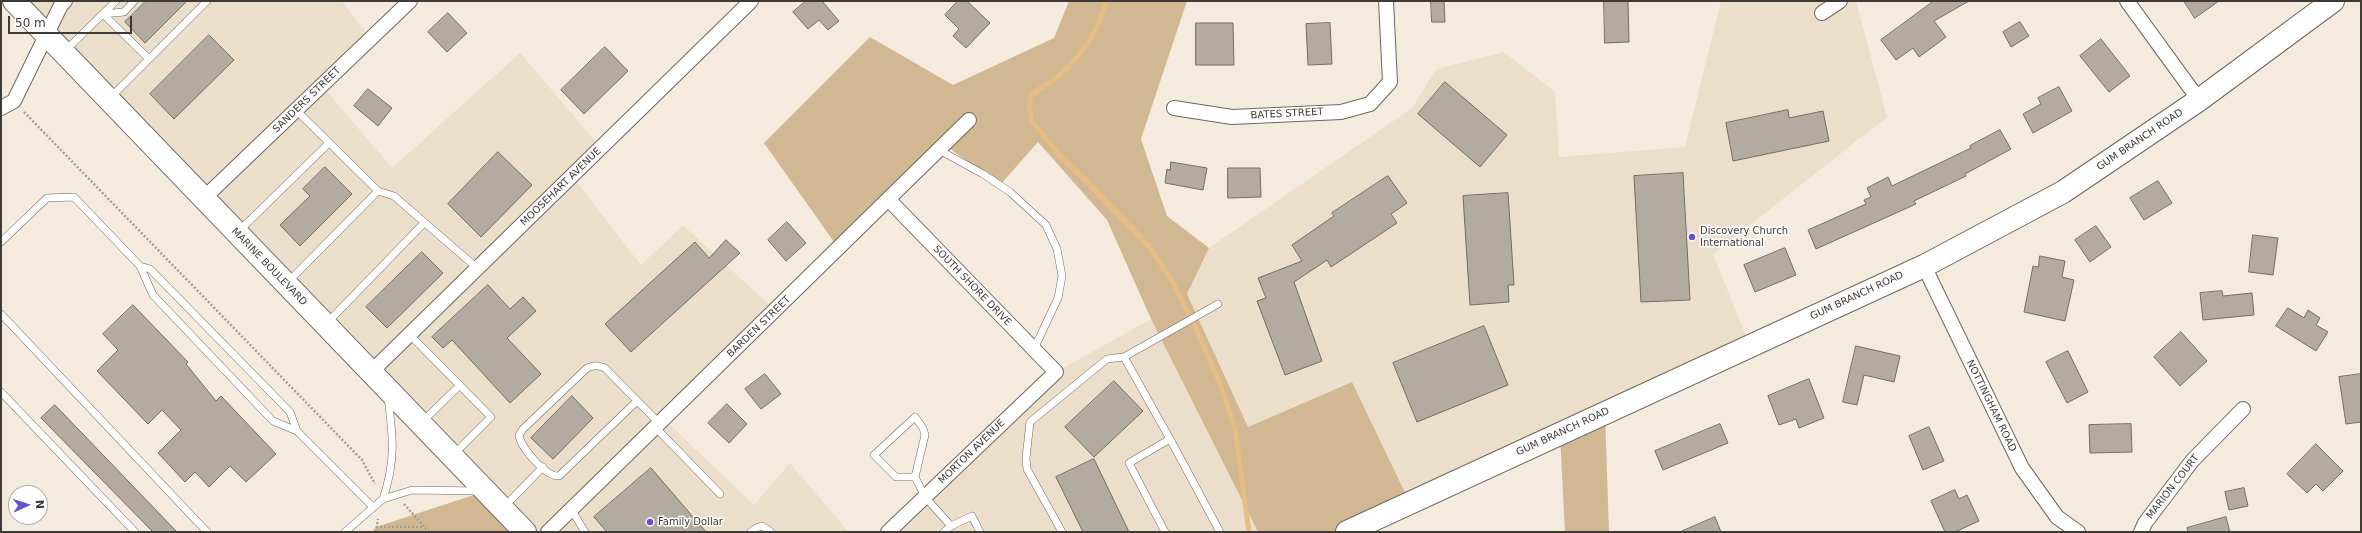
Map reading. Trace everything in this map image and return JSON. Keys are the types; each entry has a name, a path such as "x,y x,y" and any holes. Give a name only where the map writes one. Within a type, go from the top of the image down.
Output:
{"main road":[{"name":"MARINE BOULEVARD","path":"14,1 525,532"},
{"name":"GUM BRANCH ROAD","path":"1347,532 1924,266 2062,192 2199,100 2333,1"}],"street":[{"path":"1,108 14,101 46,34 65,1"},
{"name":"SANDERS STREET","path":"203,199 410,1"},
{"name":"MOOSEHART AVENUE","path":"371,372 751,1"},
{"name":"BATES STREET","path":"1174,108 1232,117 1341,112 1370,104 1390,82 1386,1"},
{"path":"1822,13 1840,1"},
{"path":"2127,1 2199,100"},
{"name":"BARDEN STREET","path":"548,532 889,200 969,120"},
{"name":"SOUTH SHORE DRIVE","path":"889,200 1056,372"},
{"name":"NOTTINGHAM ROAD","path":"1924,266 2022,468 2057,517 2078,532"},
{"name":"MORTON AVENUE","path":"888,532 1056,372"},
{"name":"MARION COURT","path":"2141,532 2145,523 2192,461 2243,409"}],"lane":[{"path":"64,52 116,1"},
{"path":"103,14 124,12 134,1"},
{"path":"109,100 206,1"},
{"path":"103,14 149,59"},
{"path":"296,110 378,191 394,196 477,268"},
{"path":"237,234 329,143"},
{"path":"939,150 983,174 1005,189 1046,225 1057,250 1062,276 1058,298 1034,349"},
{"path":"286,284 378,191"},
{"path":"1,242 47,198 74,197 140,266 154,295 273,421 297,432 374,507"},
{"path":"325,324 424,223"},
{"path":"140,266 150,269 290,412 297,432"},
{"path":"1062,532 1027,469 1026,458 1030,422 1106,359 1124,357 1218,304"},
{"path":"1,314 207,532"},
{"path":"409,334 491,417 452,456"},
{"path":"1124,357 1220,532"},
{"path":"637,401 563,474 554,476 522,447 519,435 587,368 599,365 605,368 637,401 720,494"},
{"path":"420,424 460,385"},
{"path":"383,499 392,470 394,440 387,389"},
{"path":"1,392 135,532"},
{"path":"915,477 896,477 874,455 915,417 923,428 925,435 915,477 925,497 951,526"},
{"path":"1165,532 1129,463 1170,439"},
{"path":"502,509 543,467"},
{"path":"345,532 383,499 412,490 486,491"},
{"path":"571,509 585,532"},
{"path":"944,532 951,526 972,516 980,532"},
{"path":"751,532 762,526 771,532"}],"path":[{"path":"14,101 362,460"},
{"path":"376,527 424,526"}],"shaded area":[{"path":"14,1 342,1 371,39 322,86 392,168 520,53 601,148 572,176 641,265 683,225 776,311 664,419 754,505 790,463 849,532 525,532"},
{"path":"1069,1 1187,1 1141,139 1167,216 1209,248 1187,294 1248,427 1352,382 1410,503 1347,532 1258,532 1151,319 1107,220 1038,142 1000,185 945,145 839,249 764,143 870,37 953,85 1054,38"},
{"path":"1721,1 1856,1 1887,117 1713,254 1750,346 1410,503 1352,382 1248,427 1187,294 1209,248 1412,108 1436,69 1504,52 1555,92 1559,157 1685,147"},
{"path":"1151,319 1258,532 888,532 1056,372"},
{"path":"1605,413 1609,532 1565,532 1560,434"},
{"path":"486,491 525,532 372,532 376,527"}],"building":[{"path":"146,1 187,1 145,43 125,22"},
{"path":"806,1 822,1 839,21 828,30 819,20 808,29 793,12"},
{"path":"958,1 967,1 990,23 966,48 953,36 959,29 945,15"},
{"path":"1431,1 1444,1 1445,22 1432,22"},
{"path":"1604,1 1628,1 1629,42 1605,43"},
{"path":"1934,1 1969,1 1934,21 1946,37 1919,57 1913,48 1896,60 1881,40"},
{"path":"2184,1 2219,1 2195,18"},
{"path":"448,13 467,33 447,52 428,32"},
{"path":"2020,22 2029,36 2011,47 2003,32"},
{"path":"1196,23 1233,23 1234,65 1196,65"},
{"path":"1330,23 1332,64 1308,65 1306,24"},
{"path":"209,35 234,60 174,119 150,94"},
{"path":"2101,39 2130,76 2109,92 2080,56"},
{"path":"605,47 628,71 584,114 561,90"},
{"path":"1445,82 1507,135 1480,167 1418,114"},
{"path":"2059,87 2072,111 2033,133 2023,114 2041,104 2038,98"},
{"path":"368,89 392,108 378,126 354,106"},
{"path":"1788,110 1789,118 1823,111 1829,141 1733,161 1726,123"},
{"path":"2000,130 2011,149 1965,174 1966,176 1914,201 1916,204 1816,249 1808,230 1866,204 1864,200 1871,197 1867,188 1888,177 1892,186 1971,148 1970,146"},
{"path":"498,152 532,185 481,237 448,204"},
{"path":"1171,162 1207,168 1203,190 1165,183 1167,169 1170,170"},
{"path":"325,167 352,194 300,246 280,225 310,196 303,189"},
{"path":"1228,168 1260,168 1261,197 1228,198"},
{"path":"1683,173 1690,300 1641,302 1634,176"},
{"path":"1388,176 1407,203 1391,214 1397,223 1331,267 1327,260 1294,282 1322,361 1285,375 1257,301 1266,298 1258,278 1302,261 1292,245 1334,216 1332,213"},
{"path":"2158,181 2172,203 2144,220 2130,198"},
{"path":"1508,193 1514,285 1508,285 1509,302 1470,305 1463,196"},
{"path":"787,222 806,243 786,261 768,240"},
{"path":"2096,226 2111,247 2090,262 2075,240"},
{"path":"2253,235 2278,238 2273,275 2249,272"},
{"path":"726,240 740,253 631,352 605,324 695,242 709,258"},
{"path":"1785,248 1796,275 1755,292 1744,265"},
{"path":"422,252 443,273 387,328 366,307"},
{"path":"2040,256 2065,261 2062,277 2074,280 2065,321 2024,312 2033,266 2038,267"},
{"path":"488,285 510,309 523,297 536,311 507,338 541,374 510,403 452,340 443,348 432,337"},
{"path":"2222,291 2223,296 2252,293 2254,315 2203,320 2200,293"},
{"path":"133,305 188,362 186,364 216,401 221,396 276,454 246,482 230,466 209,487 195,472 185,482 158,453 181,430 162,410 148,424 97,371 118,350 103,334"},
{"path":"2288,308 2304,318 2308,310 2320,318 2316,325 2328,332 2316,351 2276,326"},
{"path":"1484,326 1508,385 1417,422 1393,363"},
{"path":"2181,332 2207,361 2180,386 2154,357"},
{"path":"1856,346 1900,356 1894,382 1864,375 1857,405 1843,402"},
{"path":"2068,351 2088,392 2067,403 2046,362"},
{"path":"765,374 781,394 761,409 745,389"},
{"path":"2361,374 2361,422 2346,424 2339,377"},
{"path":"1809,379 1824,418 1799,428 1796,419 1779,425 1768,396"},
{"path":"1114,381 1143,411 1094,457 1065,427"},
{"path":"572,396 593,418 553,459 531,438"},
{"path":"727,404 747,424 729,443 708,423"},
{"path":"55,405 177,532 153,532 41,418"},
{"path":"1720,424 1728,443 1663,470 1655,451"},
{"path":"2131,424 2132,452 2090,453 2089,425"},
{"path":"1929,427 1944,461 1923,470 1909,436"},
{"path":"2316,444 2343,471 2323,491 2316,484 2307,493 2287,474"},
{"path":"1094,459 1129,532 1083,532 1056,477"},
{"path":"651,468 706,532 607,532 594,517"},
{"path":"2244,488 2248,506 2229,510 2225,492"},
{"path":"1955,490 1959,499 1967,495 1979,521 1955,532 1945,532 1931,501"},
{"path":"1715,517 1721,532 1680,532"},
{"path":"2226,517 2230,532 2188,532 2187,528"}],"waterway":[{"path":"1106,1 1099,23 1079,55 1063,73 1031,96 1029,106 1032,121 1060,156 1149,246 1173,283 1192,320 1221,386 1235,429 1249,532"}],"place":[{"name":"Discovery Church International","path":"1692,237"},
{"name":"Family Dollar","path":"650,522"}]}
